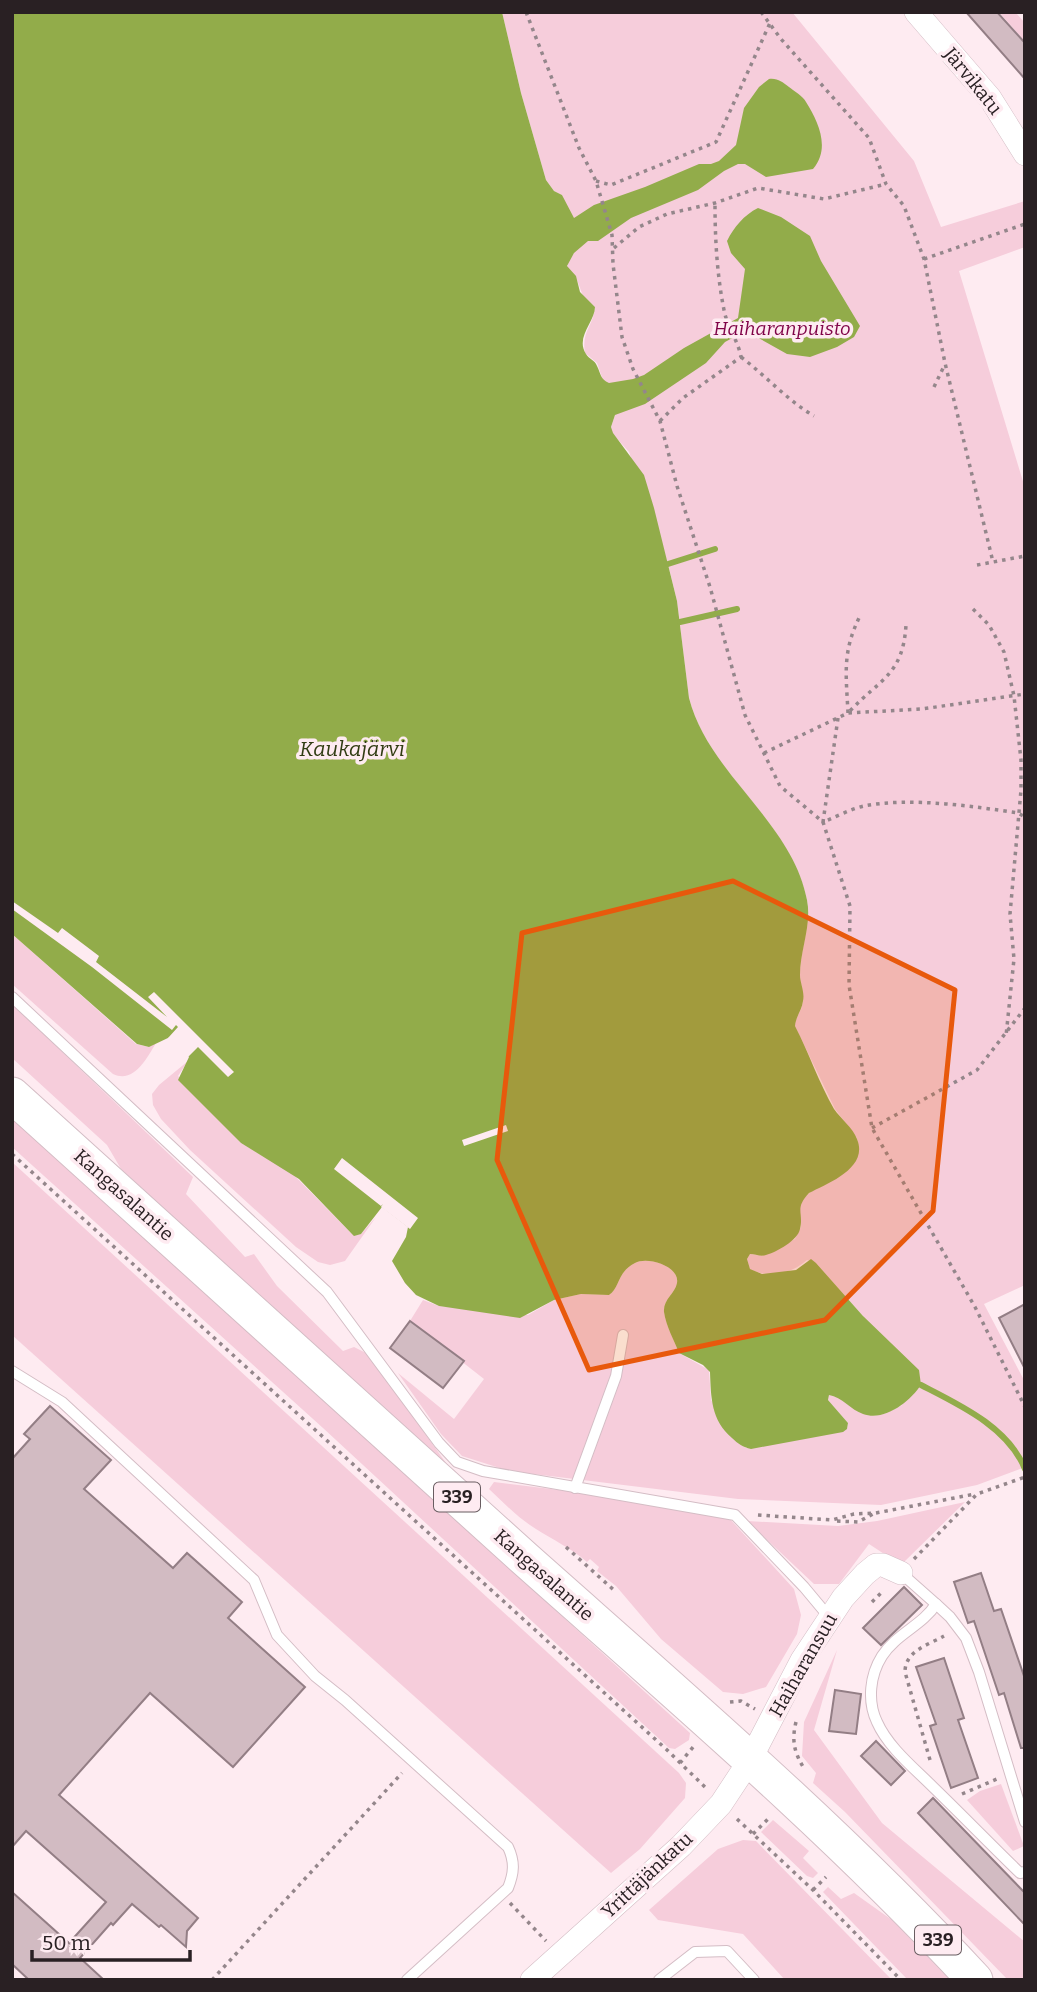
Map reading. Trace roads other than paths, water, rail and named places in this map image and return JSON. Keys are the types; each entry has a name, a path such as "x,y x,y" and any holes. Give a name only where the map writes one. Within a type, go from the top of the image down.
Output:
{"main road":[{"name":"Kangasalantie","path":"12,1094 750,1760 901,1902 975,1980"}],"street":[{"name":"Järvikatu","path":"916,12 990,98 1025,154"},
{"name":"Haiharansuu","path":"750,1760 802,1660 828,1617 871,1568 883,1565 901,1573"},
{"name":"Yrittäjänkatu","path":"532,1980 681,1846 721,1804 750,1760"}],"lane":[{"path":"12,997 327,1292 439,1443 457,1462 483,1471 735,1515 804,1587 828,1617"},
{"path":"575,1488 616,1376 623,1335"},
{"path":"12,1371 62,1402 254,1580 277,1636 315,1676 508,1847 514,1859 513,1875 508,1888 407,1980"},
{"path":"901,1573 936,1604 966,1638 1025,1822"},
{"path":"936,1604 930,1614 905,1631 883,1655 873,1679 871,1703 877,1724 898,1753 1020,1874 1025,1872"},
{"path":"660,1980 695,1952 727,1951 754,1980"}],"water":[{"name":"Kaukajärvi","path":"12,12 502,12 521,93 546,180 554,191 562,195 574,218 594,205 699,164 719,161 736,145 744,108 759,87 769,79 782,82 805,100 821,135 821,152 813,169 766,177 745,164 738,164 698,190 631,218 598,241 588,241 574,253 567,266 576,276 580,292 595,307 584,336 583,348 596,364 602,378 609,383 644,375 684,348 738,318 745,269 731,253 727,241 740,222 758,208 781,217 810,236 821,261 860,326 854,337 810,357 787,354 755,336 745,333 738,335 725,342 706,363 645,404 615,415 611,427 644,475 654,508 677,601 689,698 699,726 731,775 785,846 798,872 807,900 808,919 800,978 803,998 795,1026 834,1109 855,1135 859,1149 857,1158 845,1173 804,1198 800,1229 795,1237 776,1251 764,1256 750,1254 747,1259 750,1269 762,1274 796,1270 811,1259 816,1263 863,1316 919,1370 921,1385 896,1408 888,1413 871,1416 829,1395 828,1400 848,1423 843,1432 751,1449 741,1445 725,1431 716,1416 710,1372 703,1365 679,1353 664,1312 665,1304 676,1287 677,1277 668,1267 654,1262 640,1261 629,1267 609,1295 581,1294 554,1300 520,1318 439,1306 416,1295 392,1261 406,1237 408,1227 382,1207 361,1234 354,1236 299,1179 241,1143 178,1080 189,1057 170,1037 149,1047 137,1044 12,934"}],"waterway":[{"path":"668,564 715,549"},
{"path":"680,622 737,609"},
{"path":"921,1385 967,1409 995,1429 1017,1454 1025,1469"}],"park label":[{"name":"Haiharanpuisto","path":"782,328"}]}
